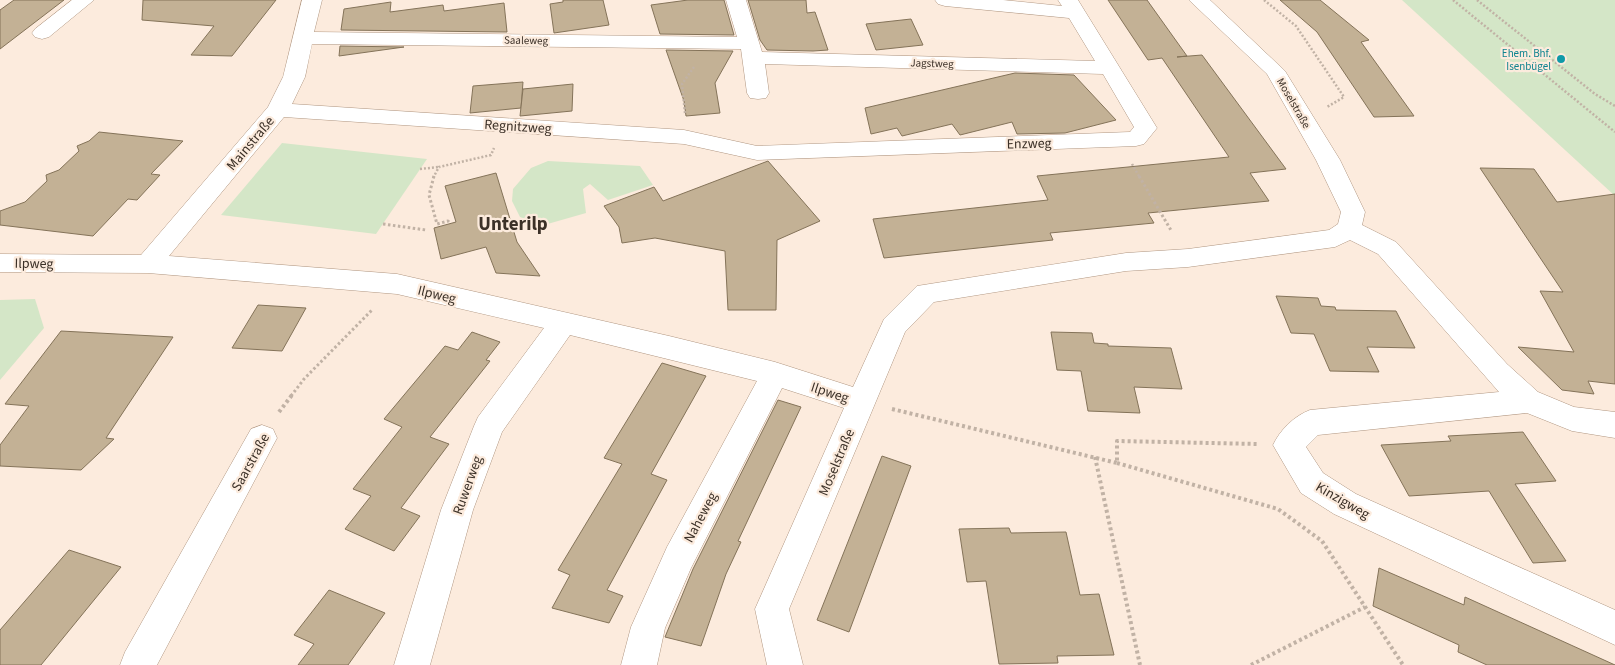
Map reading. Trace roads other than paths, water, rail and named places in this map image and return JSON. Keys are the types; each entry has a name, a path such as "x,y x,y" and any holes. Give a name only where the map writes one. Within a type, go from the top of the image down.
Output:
{"street":[{"path":"42,33 84,0"},
{"name":"Mainstraße","path":"148,264 278,110 294,77 312,0"},
{"path":"736,0 751,50 758,93"},
{"path":"945,0 1072,6"},
{"name":"Moselstraße","path":"785,665 772,609 894,326 926,293 1126,262 1188,258 1335,238 1349,229 1353,212 1328,160 1275,71 1199,0"},
{"name":"Enzweg","path":"757,153 1136,139 1146,128 1072,6"},
{"name":"Saaleweg","path":"302,38 710,42 751,50"},
{"name":"Jagstweg","path":"751,50 1109,68"},
{"name":"Regnitzweg","path":"278,110 688,138 757,153"},
{"path":"1349,229 1387,248 1497,372 1528,401 1572,419 1615,425"},
{"name":"Ilpweg","path":"0,263 148,264 397,284 563,324 669,347 775,374 862,402"},
{"name":"Ruwerweg","path":"412,665 457,510 489,426 563,324"},
{"name":"Naheweg","path":"639,665 648,627 679,558 775,374"},
{"name":"Kinzigweg","path":"1528,401 1310,424 1288,445 1312,483 1345,504 1615,628"},
{"name":"Saarstraße","path":"138,665 262,438"}],"place":[{"name":"Ehem. Bhf. Isenbügel","path":"1561,59"}],"district":[{"name":"Unterilp","path":"513,223"}]}
